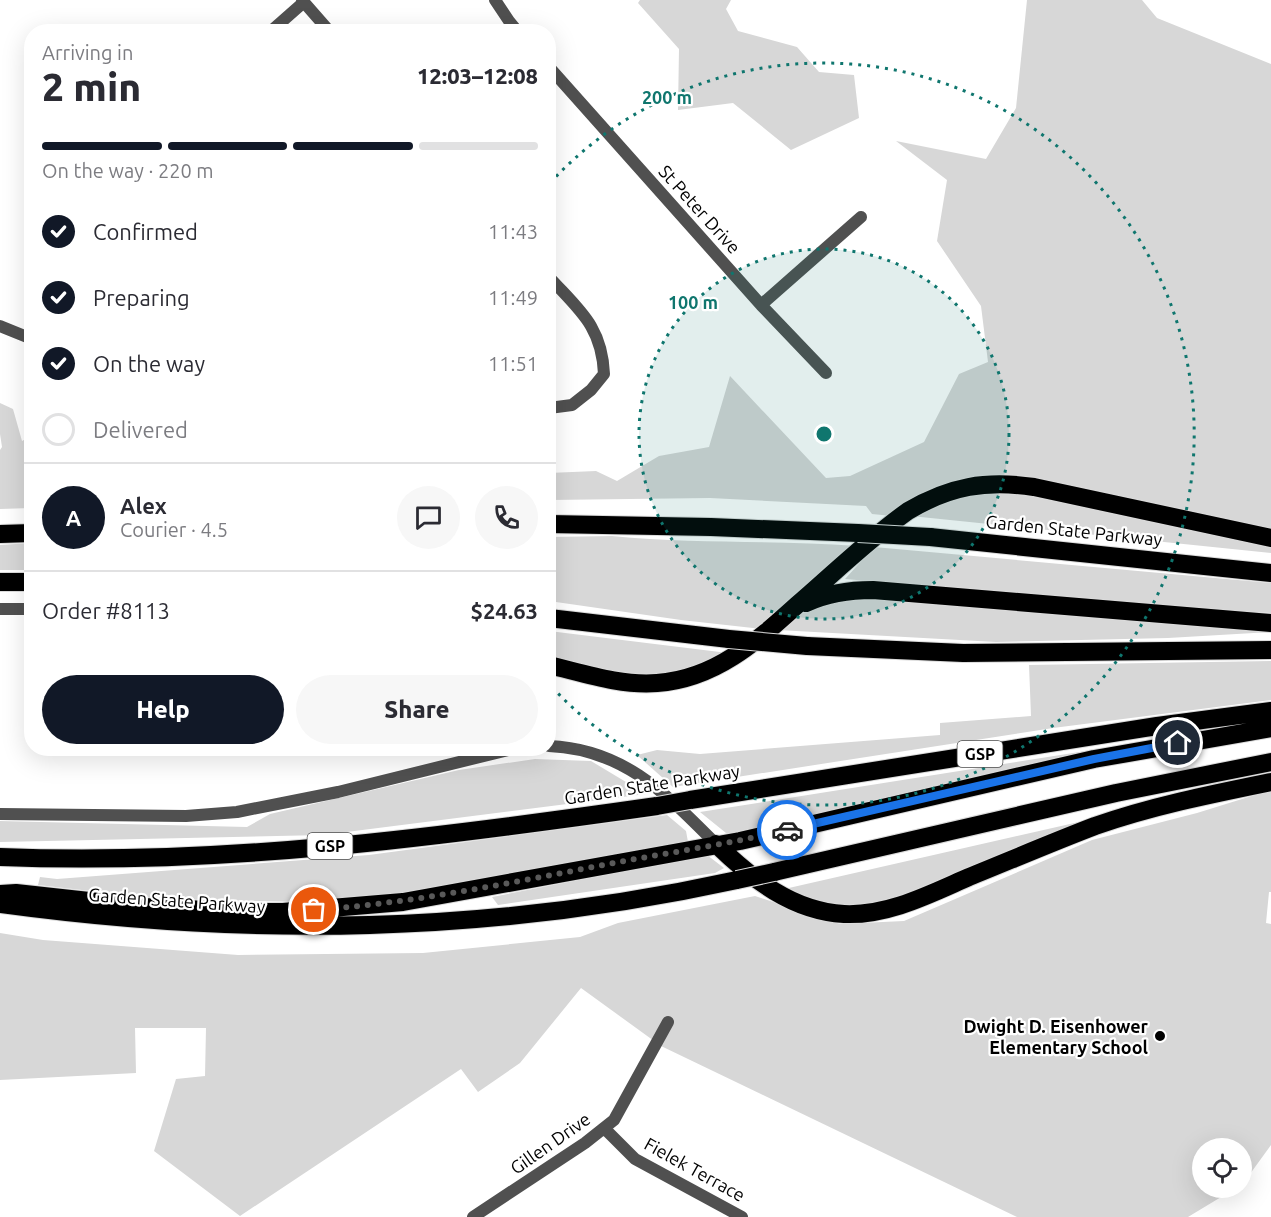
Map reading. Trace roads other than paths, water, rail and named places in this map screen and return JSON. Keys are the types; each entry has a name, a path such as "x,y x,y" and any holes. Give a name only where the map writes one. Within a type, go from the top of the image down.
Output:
{"highway":[{"path":"556,667 643,684 682,679 704,672 735,656 757,640 908,511 935,495 975,485 1006,484 1034,487 1271,537"},
{"name":"Garden State Parkway","path":"556,524 711,527 930,537 1271,573"},
{"path":"0,534 24,533"},
{"path":"0,582 24,582"},
{"path":"794,608 827,595 852,590 873,590 1271,623"},
{"path":"556,619 807,646 963,653 1271,650"},
{"name":"Garden State Parkway","path":"0,857 119,859 322,847 524,824 690,801 1157,726 1271,711"},
{"path":"0,894 16,893 144,907 218,911 283,912 376,905 433,897 772,834 1094,759 1271,728"},
{"name":"Garden State Parkway","path":"0,904 107,918 289,927 378,926 468,921 558,911 648,898 737,880 1116,793 1271,762"},
{"path":"716,844 757,880 790,901 831,913 859,914 900,906 1047,845 1116,820 1178,801 1271,782"}],"street":[{"path":"495,0 511,24"},
{"path":"279,24 303,1 323,24"},
{"name":"St Peter Drive","path":"556,75 761,305 826,373"},
{"path":"761,305 861,217"},
{"path":"556,285 596,332 603,352 604,374 591,390 572,405 556,407"},
{"path":"0,326 24,336"},
{"path":"0,609 24,609"},
{"path":"556,747 589,752 624,765 644,777 716,844"},
{"path":"0,814 186,816 228,813 338,792 484,756"},
{"name":"Gillen Drive","path":"473,1217 585,1143 614,1120 668,1022"},
{"name":"Fielek Terrace","path":"604,1128 635,1159 742,1217"}],"place":[{"name":"Dwight D. Eisenhower Elementary School","path":"1160,1036"}]}
